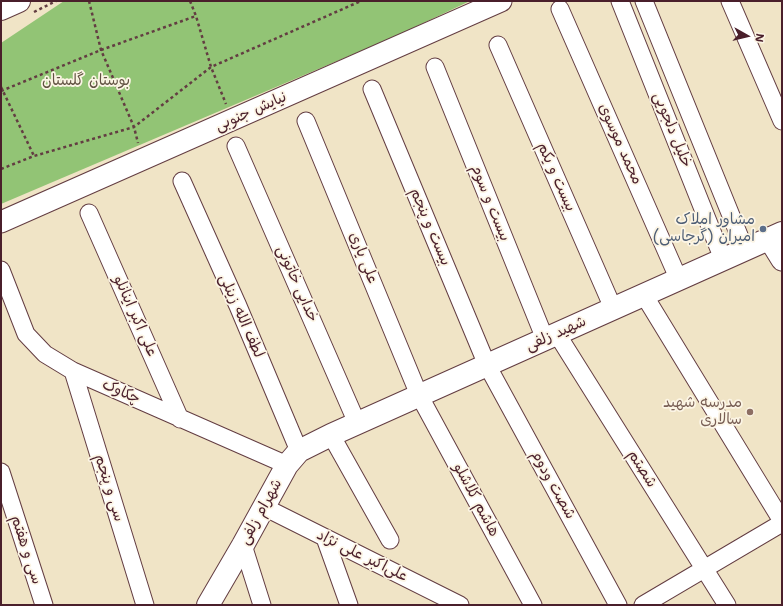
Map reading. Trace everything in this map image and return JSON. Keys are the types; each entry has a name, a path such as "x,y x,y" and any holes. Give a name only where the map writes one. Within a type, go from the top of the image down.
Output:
{"main road":[{"path":"1,9 25,7"},
{"name":"شهید زلفی","path":"331,435 776,236"},
{"path":"293,458 331,435"},
{"name":"شهرام زلفی","path":"208,605 293,458"}],"street":[{"name":"نیایش جنوبی","path":"1,222 501,1"},
{"name":"خلیل دلجویی","path":"620,1 723,259"},
{"name":"خلیل دلجویی","path":"644,1 744,250"},
{"path":"730,1 782,121"},
{"name":"محمد موسوی","path":"560,9 679,280"},
{"name":"بیست و یکم","path":"498,45 613,308"},
{"name":"بیست و سوم","path":"435,67 551,336"},
{"name":"بیست و پنجم","path":"372,89 487,365"},
{"name":"علی یاری","path":"306,121 419,395"},
{"name":"خدایی خاتونی","path":"236,146 358,423"},
{"name":"لطف الله زینلی","path":"182,181 238,306 293,458"},
{"name":"علی اکبر اینانلو","path":"89,213 180,419"},
{"path":"776,236 782,260"},
{"name":"چکاوک","path":"1,270 26,334 45,354 73,371 180,419 293,458"},
{"path":"644,295 782,522 644,605"},
{"name":"شصتم","path":"551,336 727,605"},
{"name":"شصت ودوم","path":"487,365 618,605"},
{"name":"سی و پنجم","path":"73,371 144,605"},
{"name":"هاشم کلاشلو","path":"419,395 533,605"},
{"path":"331,435 390,540"},
{"name":"سی و هفتم","path":"1,472 44,605"},
{"name":"علی‌اکبر علی نژاد","path":"264,507 444,601 460,605"},
{"path":"325,538 349,605"},
{"path":"243,545 262,605"}],"path":[{"path":"25,7 56,1"},
{"path":"89,1 101,50 134,127 138,145"},
{"path":"190,1 211,67 227,108"},
{"path":"1,169 34,156 134,127 211,67 361,1"},
{"path":"2,91 101,50 196,16"},
{"path":"1,87 34,156"}],"green space":[{"name":"بوستان گلستان","path":"64,1 470,1 396,36 1,204 1,43"}],"place":[{"name":"مشاور املاک امیران (گرجاسی)","path":"763,229"},
{"name":"مدرسه شهید سالاری","path":"750,412"}]}
